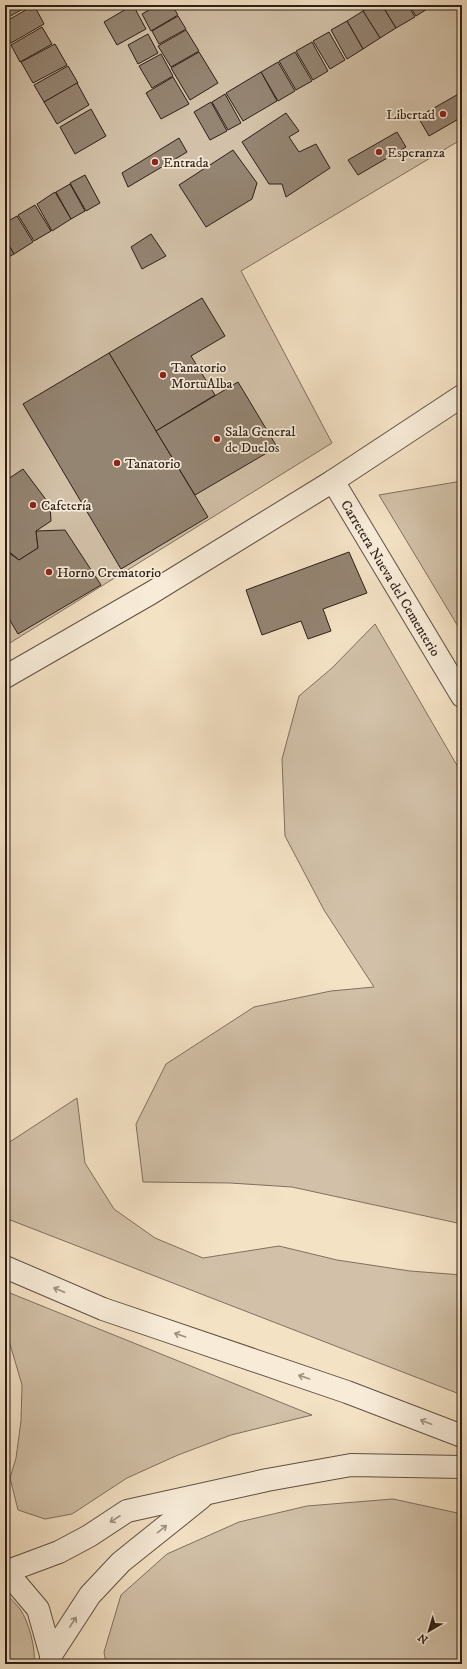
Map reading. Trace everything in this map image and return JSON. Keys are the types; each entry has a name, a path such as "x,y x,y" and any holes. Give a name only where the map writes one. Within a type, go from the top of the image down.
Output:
{"street":[{"path":"5,676 146,596 333,481 462,396"},
{"name":"Carretera Nueva del Cementerio","path":"333,481 462,696"},
{"path":"5,1267 103,1309 347,1392 462,1436"},
{"path":"51,1659 38,1609 6,1571 59,1552 89,1536 127,1511 267,1480 351,1465 462,1467"},
{"path":"51,1659 90,1595 121,1562 206,1494"}],"shaded area":[{"path":"5,5 462,5 462,139 241,271 332,443 5,646"},
{"path":"462,481 462,633 379,495"},
{"path":"375,624 462,774 462,1224 292,1187 230,1183 143,1182 136,1124 166,1064 254,1007 331,991 374,987 324,910 285,836 282,759 299,696 332,668"},
{"path":"77,1098 85,1163 114,1209 155,1238 203,1258 279,1246 337,1260 410,1271 462,1275 462,1395 5,1218 5,1145"},
{"path":"5,1291 312,1415 231,1435 178,1455 127,1478 72,1514 45,1519 18,1510 10,1478 16,1458 21,1421 22,1385 5,1327"},
{"path":"393,1499 462,1514 462,1664 106,1664 104,1652 121,1595 167,1554 239,1522 307,1506"},
{"path":"5,1593 20,1609 29,1628 33,1643 34,1664 5,1664"}],"building":[{"path":"5,5 30,5 5,19"},
{"path":"34,5 44,24 11,43 5,34 5,22"},
{"path":"100,5 110,5 103,9"},
{"path":"133,5 146,29 117,45 104,22"},
{"path":"158,5 172,5 178,15 151,31 142,14"},
{"path":"374,5 382,5 396,28 380,38 363,11"},
{"path":"382,5 408,5 415,17 396,28"},
{"path":"409,5 431,5 432,6 416,16"},
{"path":"363,11 380,38 363,49 347,21"},
{"path":"178,16 186,29 159,44 152,31"},
{"path":"347,21 363,49 347,59 331,30"},
{"path":"42,27 52,44 20,62 11,45"},
{"path":"186,30 199,51 171,67 158,46"},
{"path":"329,32 345,60 330,69 313,41"},
{"path":"148,34 158,53 138,64 128,45"},
{"path":"312,42 328,71 313,80 296,51"},
{"path":"55,44 67,65 33,83 21,62"},
{"path":"199,52 218,83 190,100 171,68"},
{"path":"295,52 312,81 296,90 279,61"},
{"path":"161,54 173,76 152,88 139,66"},
{"path":"278,62 295,91 278,101 261,72"},
{"path":"68,66 78,83 44,102 34,85"},
{"path":"261,72 277,101 243,121 226,93"},
{"path":"173,77 189,104 161,119 146,93"},
{"path":"77,83 89,105 57,124 44,102"},
{"name":"Libertad","path":"462,92 462,117 429,136 418,117"},
{"path":"225,94 241,123 228,130 212,102"},
{"path":"211,102 227,131 210,140 194,112"},
{"path":"91,109 106,136 75,154 60,127"},
{"path":"286,113 299,131 289,137 299,152 316,144 330,168 286,197 282,184 269,184 242,142"},
{"name":"Esperanza","path":"397,132 406,147 358,175 348,160"},
{"name":"Entrada","path":"179,138 187,152 128,187 122,173"},
{"path":"233,150 257,183 252,199 206,227 179,185"},
{"path":"85,175 100,203 86,211 70,183"},
{"path":"70,184 85,211 71,219 56,192"},
{"path":"55,192 71,219 52,231 37,204"},
{"path":"35,205 51,231 34,241 18,215"},
{"path":"17,216 33,242 14,254 5,239 5,223"},
{"path":"151,234 166,256 142,269 131,247"},
{"path":"5,239 14,254 5,259"},
{"name":"Tanatorio MortuAlba","path":"202,298 225,336 191,356 215,395 156,431 109,353"},
{"name":"Tanatorio","path":"109,353 208,517 121,569 23,404"},
{"name":"Sala General de Duelos","path":"238,382 277,447 195,495 156,431"},
{"path":"23,469 50,505 51,521 36,531 38,548 19,560 5,548 5,481"},
{"name":"Horno Crematorio","path":"65,530 101,585 18,634 5,612 5,550 19,560 38,548 36,531"},
{"path":"349,552 367,593 323,609 331,631 308,639 301,621 262,635 246,590"}],"place":[{"name":"Libertad","path":"443,114"},
{"name":"Esperanza","path":"379,152"},
{"name":"Entrada","path":"155,162"},
{"name":"Tanatorio MortuAlba","path":"163,375"},
{"name":"Sala General de Duelos","path":"217,439"},
{"name":"Tanatorio","path":"117,463"},
{"name":"Cafetería","path":"33,505"},
{"name":"Horno Crematorio","path":"49,572"}]}
